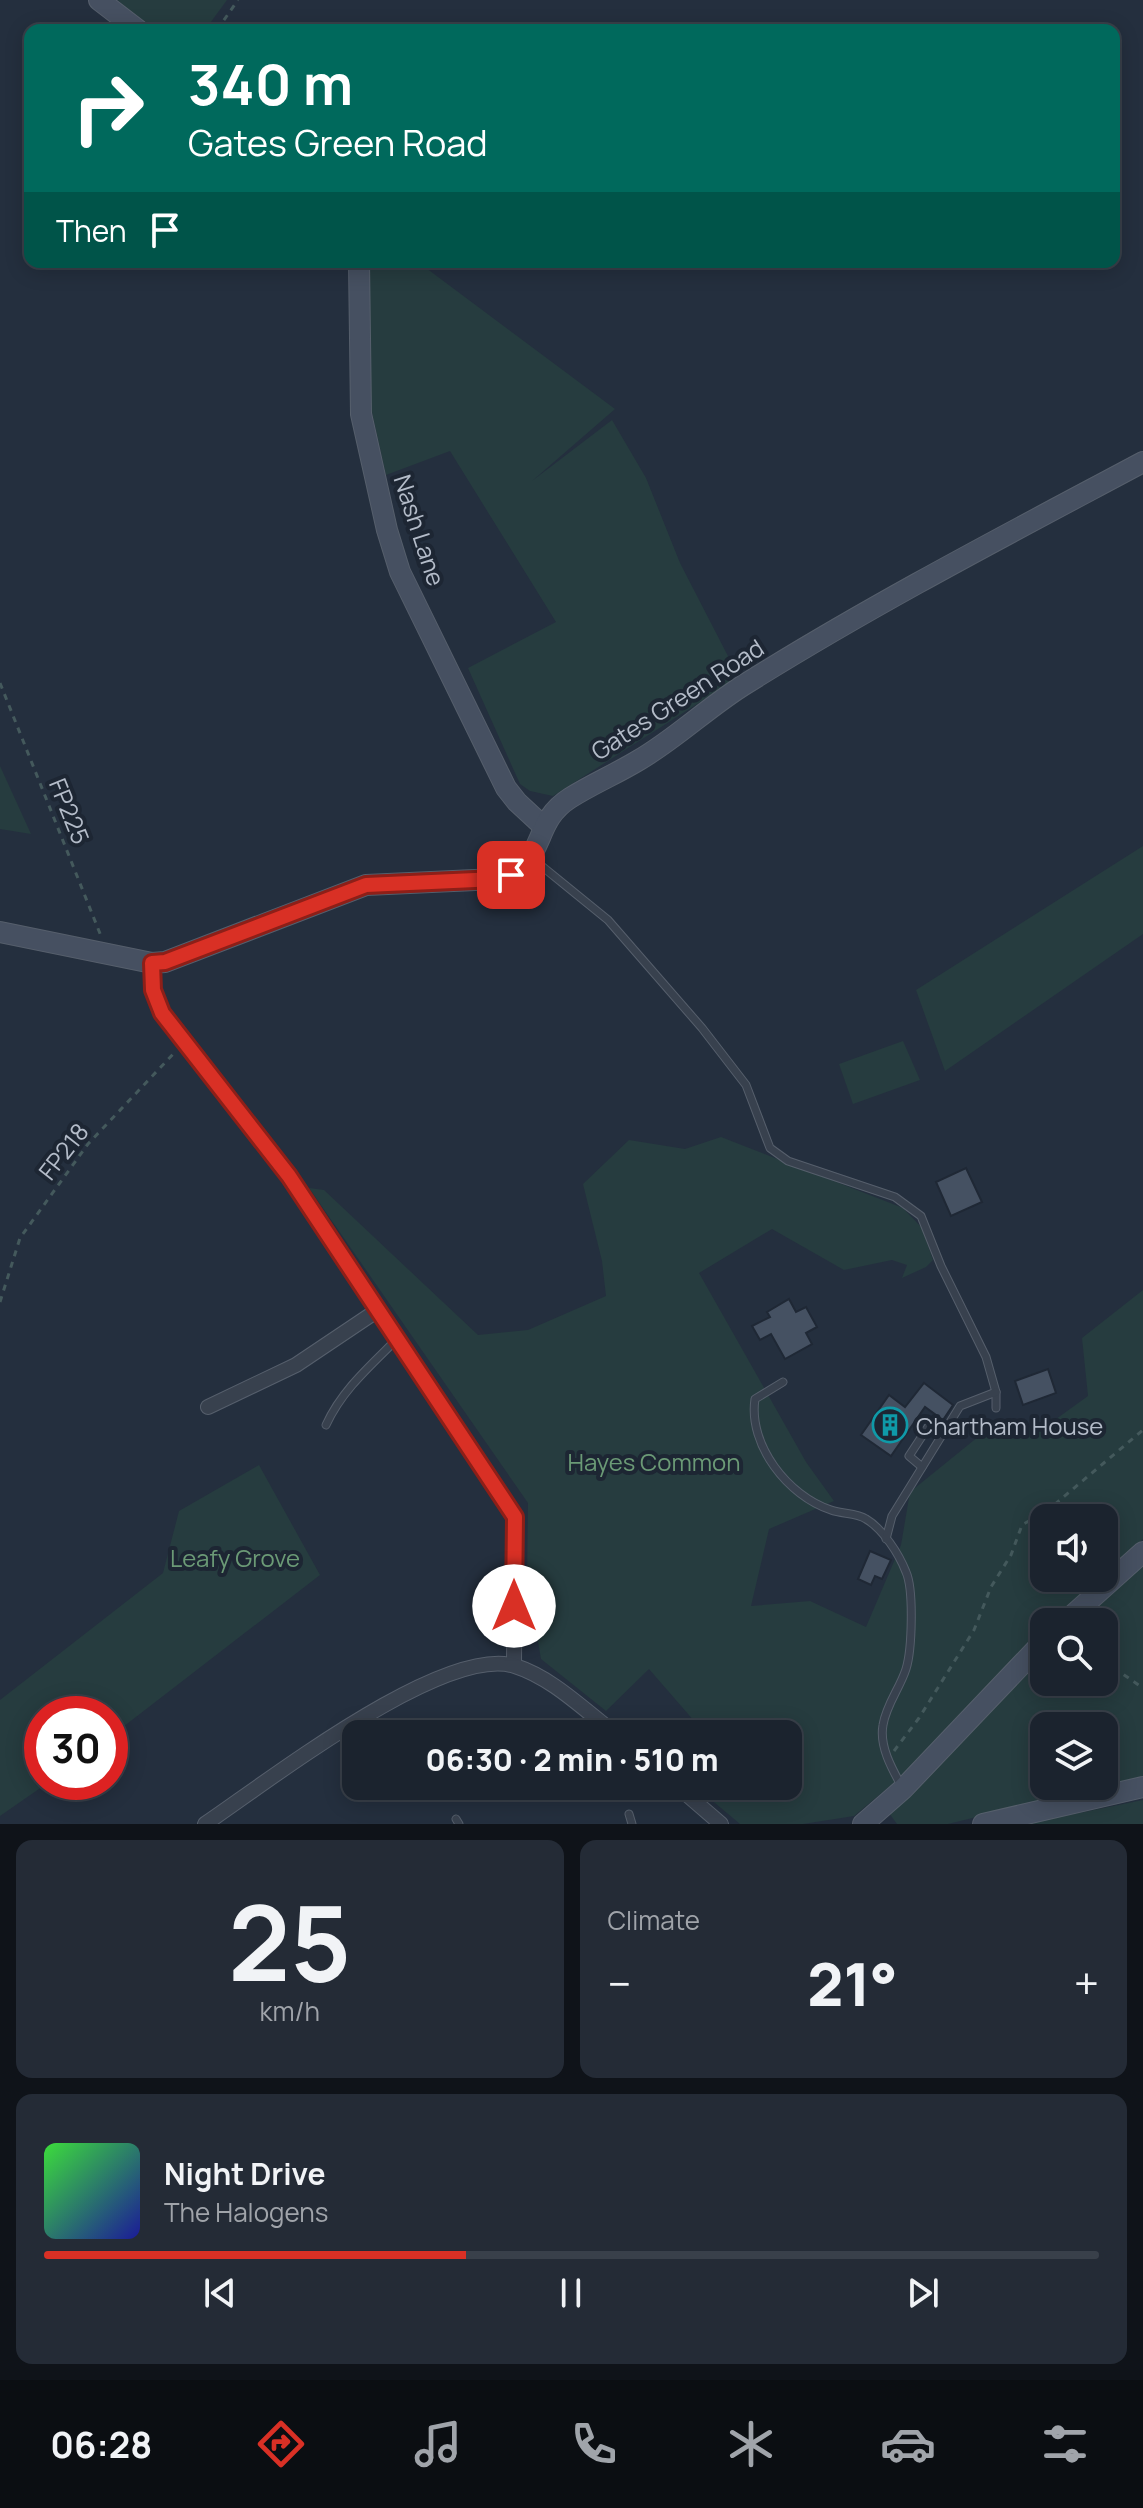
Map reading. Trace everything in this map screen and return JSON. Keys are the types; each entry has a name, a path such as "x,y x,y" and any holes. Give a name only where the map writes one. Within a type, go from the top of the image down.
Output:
{"street":[{"path":"99,0 130,24"},
{"name":"Nash Lane","path":"359,268 361,414 387,530 400,572 506,788 544,827"},
{"name":"Gates Green Road","path":"531,858 556,807 641,759 743,685 882,601 1143,462"},
{"path":"0,932 152,963 165,962 366,885 497,879 521,870 531,858"},
{"path":"152,963 153,990 162,1013 289,1176 515,1517 514,1665"},
{"path":"208,1407 296,1365 378,1310"},
{"path":"1081,1608 1143,1552"},
{"path":"863,1824 903,1789 1030,1656"},
{"path":"205,1824 337,1731 398,1697 473,1666 514,1665 556,1687 598,1720"},
{"path":"983,1824 1143,1787"},
{"path":"693,1800 721,1824"}],"lane":[{"path":"531,858 608,920 712,1040 746,1085 759,1125 774,1152 788,1161 895,1197 921,1216 941,1266 986,1357 996,1392 996,1408"},
{"path":"326,1425 336,1404 351,1385 397,1339"},
{"path":"783,1382 755,1399 753,1417 782,1479 804,1498 830,1510 865,1518 886,1539 907,1574 910,1610 907,1667 882,1726 887,1760 903,1789"},
{"path":"886,1539 892,1516 960,1406 996,1392"},
{"path":"922,1467 909,1456 930,1424"},
{"path":"629,1814 632,1824"}],"path":[{"path":"221,24 238,0"},
{"name":"FP225","path":"0,683 107,952"},
{"name":"FP218","path":"0,1302 20,1238 88,1144 184,1042"},
{"path":"887,1760 919,1718 974,1630 991,1587 1011,1555 1022,1525 1048,1510 1143,1430"},
{"path":"1118,1671 1143,1688"}],"green space":[{"path":"118,0 227,0 209,24 141,24"},
{"path":"369,268 426,268 615,409 532,481 612,420 646,478 680,563 730,660 730,683 553,796 530,791 520,784 468,668 556,622 450,451 386,475 371,408"},
{"path":"0,766 31,834 0,829"},
{"path":"1143,846 1143,934 945,1071 916,990"},
{"path":"903,1041 920,1080 853,1104 839,1064"},
{"name":"Hayes Common","path":"721,1137 903,1208 922,1228 933,1260 926,1267 902,1278 907,1265 892,1260 844,1270 772,1229 699,1273 806,1462 834,1501 769,1529 751,1606 810,1601 866,1627 901,1545 910,1492 989,1428 1045,1427 1088,1396 1082,1338 1143,1290 1143,1539 1118,1561 1118,1504 1030,1504 1030,1592 1083,1592 1066,1608 1030,1608 1030,1642 913,1767 854,1816 803,1824 740,1824 712,1800 802,1800 802,1720 693,1720 649,1669 606,1711 541,1659 527,1579 528,1503 309,1188 324,1190 478,1335 528,1330 606,1296 602,1261 583,1184 629,1140 685,1149"},
{"name":"Leafy Grove","path":"259,1465 320,1575 128,1723 128,1696 24,1696 24,1799 0,1816 0,1700 163,1573 179,1511"},
{"path":"1143,1565 1143,1776 1118,1782 1118,1712 1030,1712 1030,1800 1046,1800 948,1824 897,1824 889,1813 1030,1671 1030,1696 1118,1696 1118,1608 1096,1608 1114,1592 1118,1592 1118,1588"},
{"path":"1143,1800 1143,1824 1025,1824"}],"building":[{"path":"966,1168 982,1202 951,1216 936,1182"},
{"path":"789,1299 796,1312 806,1307 817,1327 806,1333 812,1344 785,1359 771,1334 760,1340 752,1326 770,1317 767,1312"},
{"path":"1048,1369 1056,1393 1023,1405 1015,1381"},
{"name":"Chartham House","path":"924,1383 953,1405 943,1420 925,1407 891,1456 861,1435 889,1395 905,1407"},
{"path":"870,1551 891,1560 882,1579 875,1576 871,1585 858,1579"}],"place":[{"name":"Chartham House","path":"890,1425"}],"route":[{"path":"511,875 497,879 366,885 165,962 152,963 153,990 162,1013 289,1176 515,1517 514,1606"}]}
